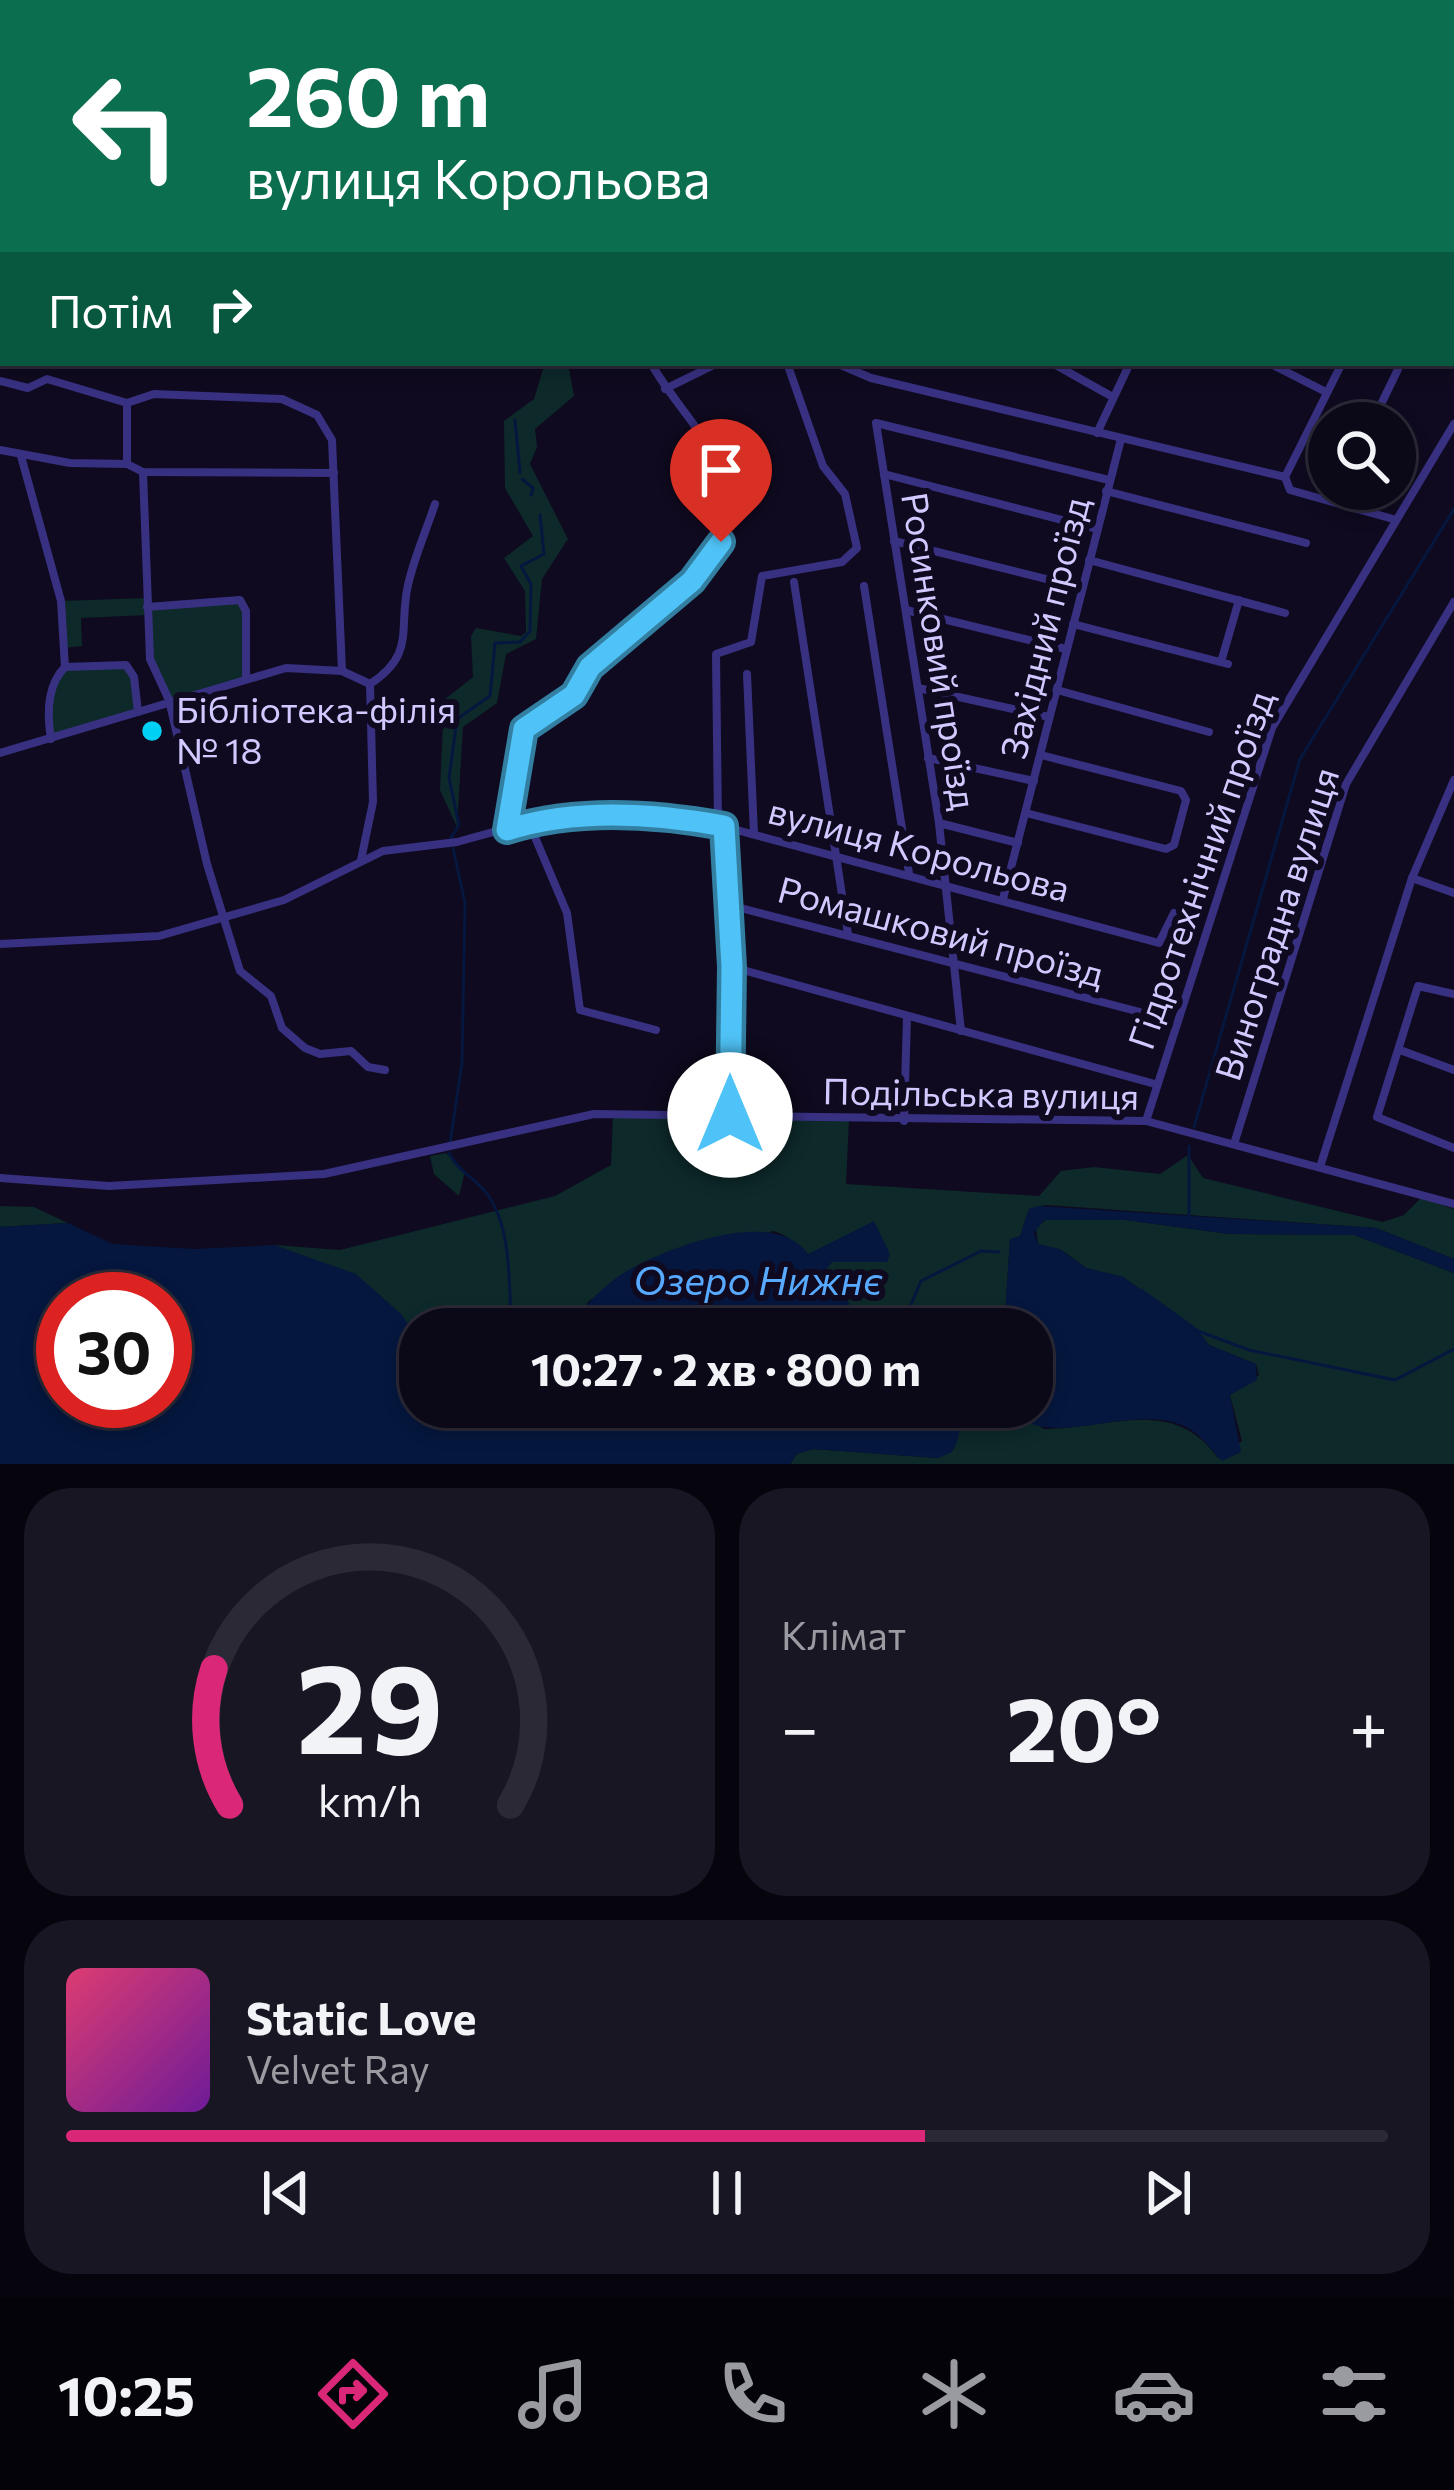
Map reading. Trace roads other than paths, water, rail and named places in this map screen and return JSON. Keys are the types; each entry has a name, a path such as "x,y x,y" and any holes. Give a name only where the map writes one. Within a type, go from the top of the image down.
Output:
{"street":[{"path":"507,830 524,729 556,711 574,695 590,667 700,573 724,532 728,507 723,475 653,366"},
{"path":"665,389 712,366"},
{"path":"730,1115 732,967 721,825 716,654 751,642 762,576 842,562 857,548 844,490 823,466 788,366"},
{"path":"843,366 871,378 971,398 1285,477"},
{"path":"1057,366 1111,397"},
{"path":"1097,433 1128,366"},
{"path":"1275,366 1326,392"},
{"path":"1285,477 1340,366"},
{"path":"1382,402 1400,366"},
{"path":"0,381 28,388 47,379 127,403 154,394 296,403 325,425 332,440 343,671"},
{"path":"127,403 127,464"},
{"name":"Росинковий проїзд","path":"961,1031 939,823 876,423 1108,485"},
{"name":"Гідротехнічний проїзд","path":"1146,1120 1272,728 1454,424"},
{"name":"Західний проїзд","path":"1003,899 1121,439"},
{"path":"0,450 21,456 127,464 143,472 334,473"},
{"path":"21,456 61,601 65,667 57,676 47,715 51,739"},
{"path":"143,472 150,659 169,700 241,975 274,999 285,1032 316,1054 351,1051 368,1067 385,1070"},
{"path":"884,474 1096,529"},
{"path":"1285,477 1291,490 1308,494"},
{"path":"1108,485 1306,543"},
{"path":"370,684 392,669 402,650 408,587 434,504"},
{"path":"1364,510 1394,519"},
{"path":"894,541 1082,588"},
{"path":"1088,560 1285,613"},
{"path":"794,582 848,934"},
{"path":"864,586 909,874"},
{"path":"147,607 240,600 246,611 246,677"},
{"path":"1073,624 1225,663 1239,600"},
{"name":"Виноградна вулиця","path":"1234,1144 1346,784 1454,602"},
{"path":"906,610 1066,649"},
{"path":"65,667 126,665 133,674 138,712"},
{"path":"0,753 290,667 343,671 370,684"},
{"path":"747,674 754,834"},
{"path":"361,862 373,802 370,684"},
{"path":"918,688 1049,717"},
{"path":"1057,690 1209,732"},
{"path":"1026,813 1166,849 1174,845 1186,800 1181,791 1041,755"},
{"path":"928,758 1034,781"},
{"path":"1320,1167 1412,878 1454,780"},
{"path":"1438,809 1454,814"},
{"name":"вулиця Корольова","path":"0,944 149,937 294,896 395,848 585,815 721,825 1159,943 1174,913"},
{"path":"529,823 567,914 580,1010 656,1030"},
{"path":"939,823 1018,843"},
{"path":"1412,878 1454,892"},
{"name":"Ромашковий проїзд","path":"729,905 1140,1012"},
{"path":"732,967 1155,1084"},
{"path":"1454,994 1418,986 1378,1121 1454,1148"},
{"path":"904,1121 907,1017"},
{"path":"1400,1050 1454,1070"},
{"name":"Подільська вулиця","path":"0,1178 109,1186 324,1174 594,1114 904,1121 1146,1120 1454,1204"}],"water":[{"path":"1029,1209 1376,1228 1454,1259 1454,1273 1354,1235 1230,1234 1125,1220 1044,1220 1034,1233 1038,1244 1060,1249 1086,1268 1123,1277 1198,1331 1209,1345 1256,1364 1257,1380 1230,1395 1241,1452 1222,1461 1193,1431 1166,1421 1053,1427 1053,1308 1005,1308 1010,1239 1020,1236"},
{"name":"Озеро Нижнє","path":"874,1221 890,1254 887,1262 832,1262 820,1277 850,1308 585,1308 618,1277 694,1242 747,1232 772,1233 792,1240 808,1254"},
{"name":"Озеро Нижнє","path":"68,1223 113,1244 193,1249 274,1245 356,1274 399,1312 399,1428 959,1428 952,1452 938,1458 813,1449 797,1454 790,1464 0,1464 0,1227"}],"waterway":[{"path":"515,420 520,473"},
{"path":"522,479 533,488 531,495"},
{"path":"1194,1127 1300,759 1454,509"},
{"path":"451,838 459,825 449,778 457,719 490,696 495,643 520,642 530,631 531,584 521,566 544,554 540,515"},
{"path":"450,1143 462,1063 465,903 453,848"},
{"path":"1189,1146 1189,1217"},
{"path":"449,1153 496,1209 508,1260 511,1308"},
{"path":"910,1308 921,1281 981,1251 999,1252"},
{"path":"1141,1290 1198,1331 1249,1350 1395,1380 1454,1349"}],"place":[{"name":"Бібліотека-філія № 18","path":"152,731"}]}
